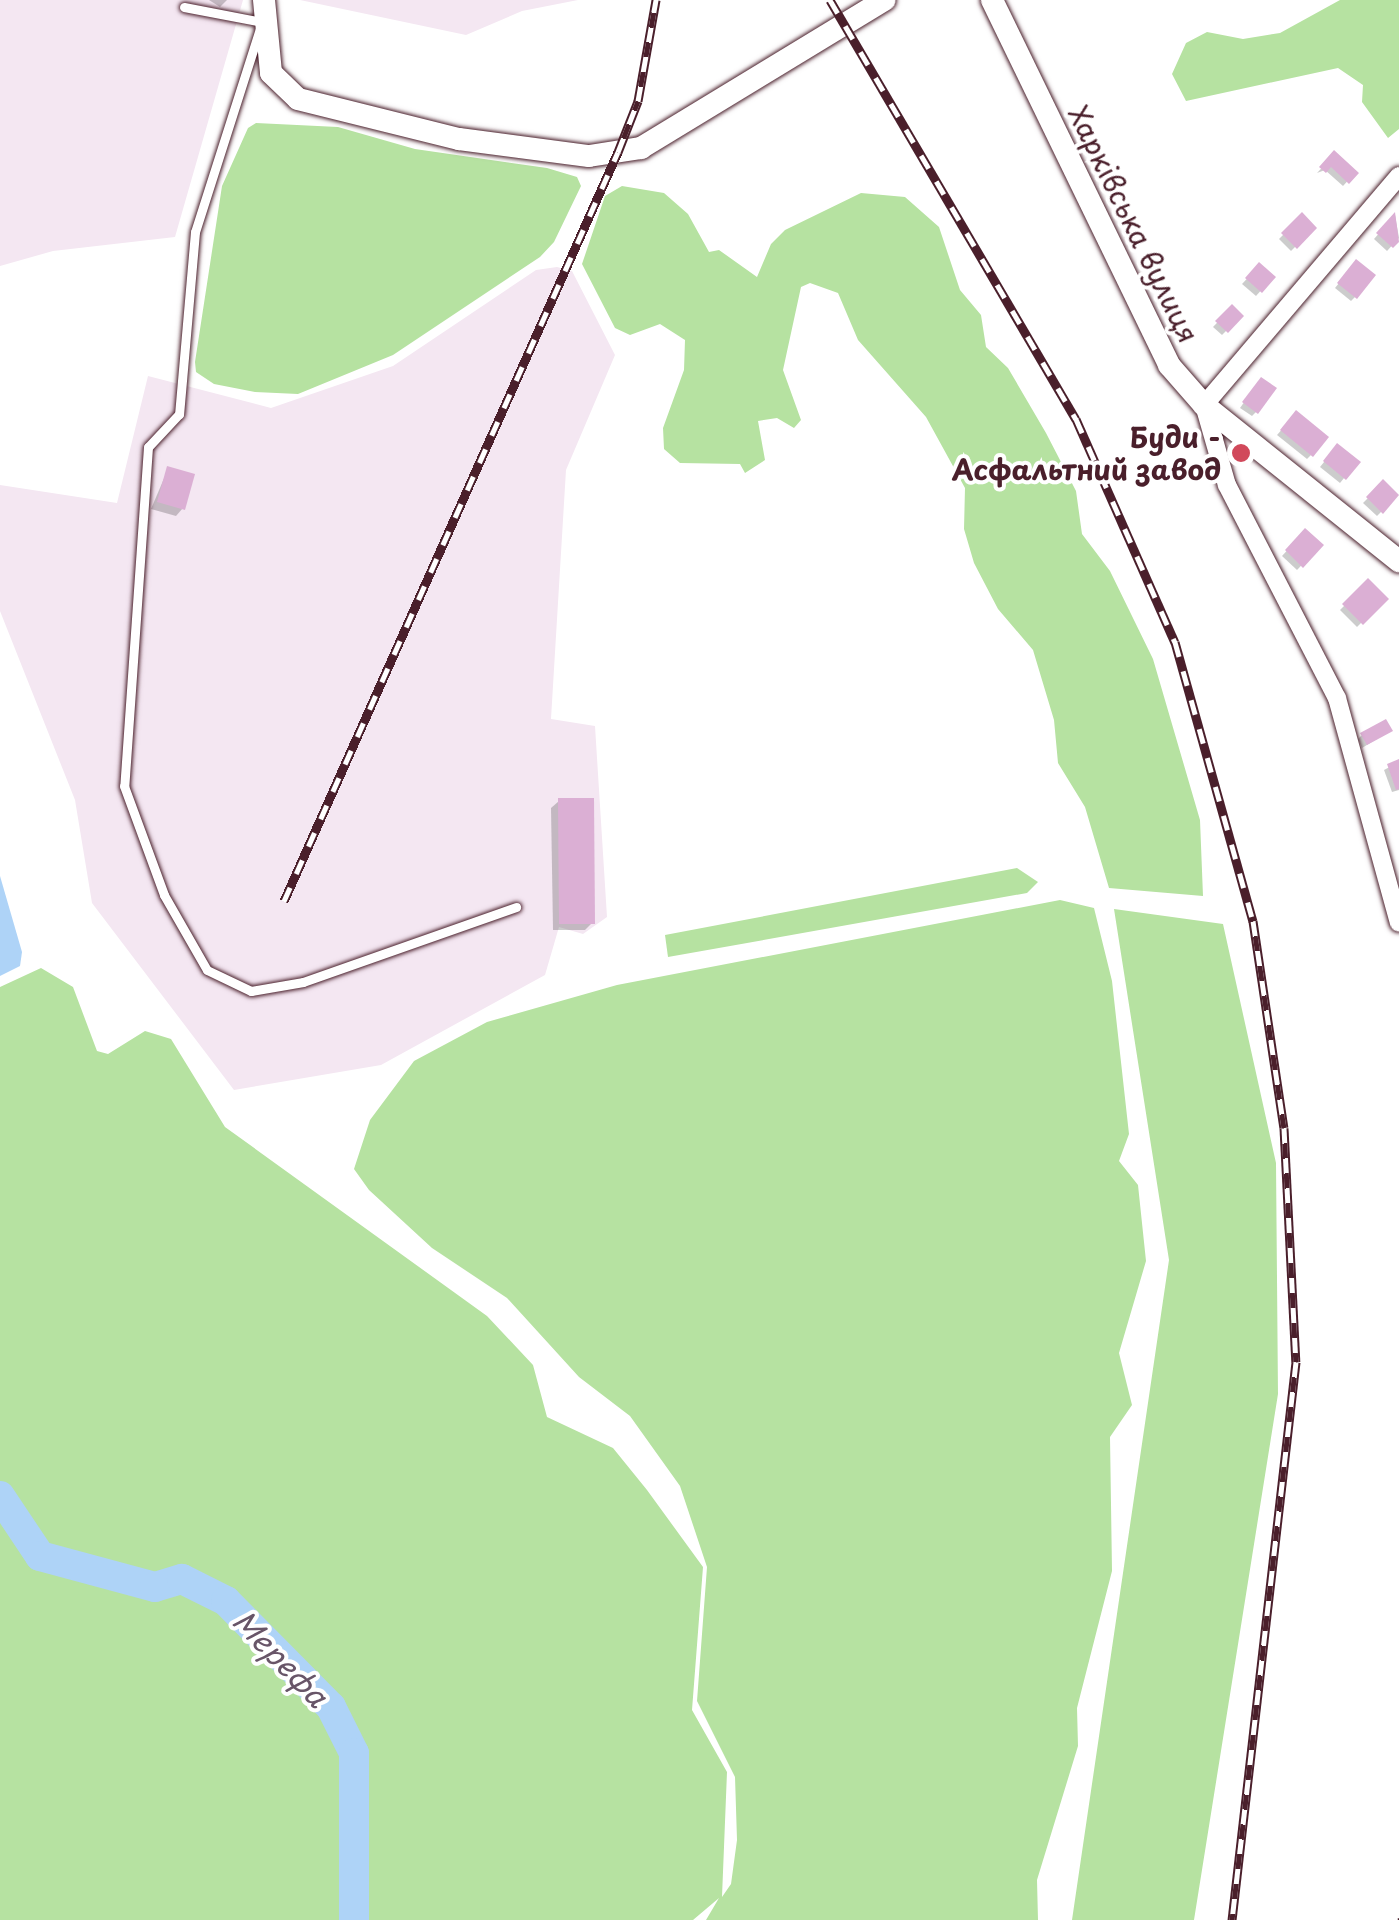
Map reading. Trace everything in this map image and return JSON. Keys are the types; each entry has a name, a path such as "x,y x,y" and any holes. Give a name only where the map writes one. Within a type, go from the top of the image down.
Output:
{"street":[{"path":"263,11 272,73 298,99 460,139 590,156 641,148 884,0"},
{"name":"Харківська вулиця","path":"992,0 1169,365 1204,405 1399,561"},
{"path":"1399,176 1204,405 1227,485 1337,698 1399,923"}],"lane":[{"path":"184,6 263,11 195,232 179,414 148,447 124,786 164,895 207,970 250,991 302,982 516,908"}],"shaded area":[{"path":"0,0 243,0 175,237 53,251 0,266"},
{"path":"300,0 578,0 522,11 466,35"},
{"path":"557,267 572,271 615,355 566,470 551,719 595,726 607,917 583,934 559,927 545,975 381,1065 234,1090 92,903 75,800 0,611 0,485 117,503 148,376 271,408 393,366 536,270"}],"green space":[{"path":"1340,0 1399,0 1399,129 1388,138 1362,102 1363,85 1338,68 1186,101 1172,74 1186,43 1207,32 1243,39 1280,33"},
{"path":"256,123 338,127 415,149 547,168 577,177 581,186 554,242 540,257 393,355 298,394 255,392 214,384 196,372 195,362 222,186 248,128"},
{"path":"622,186 664,193 688,214 709,252 719,250 757,277 771,244 785,230 861,193 905,197 939,227 960,290 981,315 986,347 1008,368 1046,433 1076,491 1082,534 1110,571 1153,659 1200,820 1203,896 1109,888 1085,807 1058,763 1054,720 1033,650 998,609 974,563 964,529 965,488 926,417 858,340 838,293 810,283 801,287 783,370 801,420 794,428 777,418 758,421 765,460 745,473 740,464 680,463 664,449 663,428 684,370 685,340 660,324 630,335 615,328 582,264 605,196"},
{"path":"1017,868 1038,882 1027,893 668,957 665,935"},
{"path":"1060,900 1094,908 1112,981 1129,1134 1119,1161 1138,1185 1146,1261 1119,1353 1132,1405 1110,1437 1112,1571 1077,1708 1078,1746 1037,1880 1038,1920 706,1920 719,1898 693,1920 0,1920 0,987 41,968 73,987 97,1051 108,1054 145,1031 171,1039 225,1127 487,1316 533,1365 547,1417 613,1448 647,1490 703,1567 692,1710 727,1772 722,1897 731,1884 737,1840 735,1777 697,1701 707,1567 680,1486 630,1416 579,1377 507,1298 432,1248 369,1190 354,1169 370,1120 414,1061 487,1022 617,985"},
{"path":"1114,909 1223,924 1276,1163 1278,1394 1194,1920 1072,1920 1169,1260"}],"water":[{"path":"0,876 22,952 20,966 0,976"}],"building":[{"path":"1334,150 1359,173 1349,184 1331,167 1326,173 1319,167"},
{"path":"1302,212 1317,228 1297,249 1281,233"},
{"path":"1395,212 1399,242 1393,248 1376,233"},
{"path":"1356,259 1376,275 1357,299 1337,283"},
{"path":"1259,262 1276,277 1262,293 1245,278"},
{"path":"1232,304 1244,316 1228,333 1215,321"},
{"path":"1261,377 1277,388 1258,414 1242,402"},
{"path":"1296,410 1329,437 1313,457 1280,430"},
{"path":"1337,443 1361,462 1346,480 1323,461"},
{"path":"167,466 195,474 185,510 157,502"},
{"path":"1383,479 1399,495 1383,514 1366,497"},
{"path":"1305,528 1324,545 1303,568 1285,550"},
{"path":"1368,578 1389,599 1363,625 1342,604"},
{"path":"1386,719 1393,731 1367,745 1360,733"},
{"path":"1399,759 1399,789 1396,790 1387,764"},
{"path":"558,798 594,798 595,924 559,924"}],"waterway":[{"name":"Мерефа","path":"0,1496 40,1556 155,1587 182,1579 226,1601 331,1707 354,1753 354,1920"}],"railway":[{"path":"284,901 618,152 638,101 656,0"},
{"path":"830,0 1076,419 1175,642 1253,921 1284,1128 1296,1362 1232,1920"}],"place":[{"name":"Буди - Асфальтний завод","path":"1241,453"}]}
